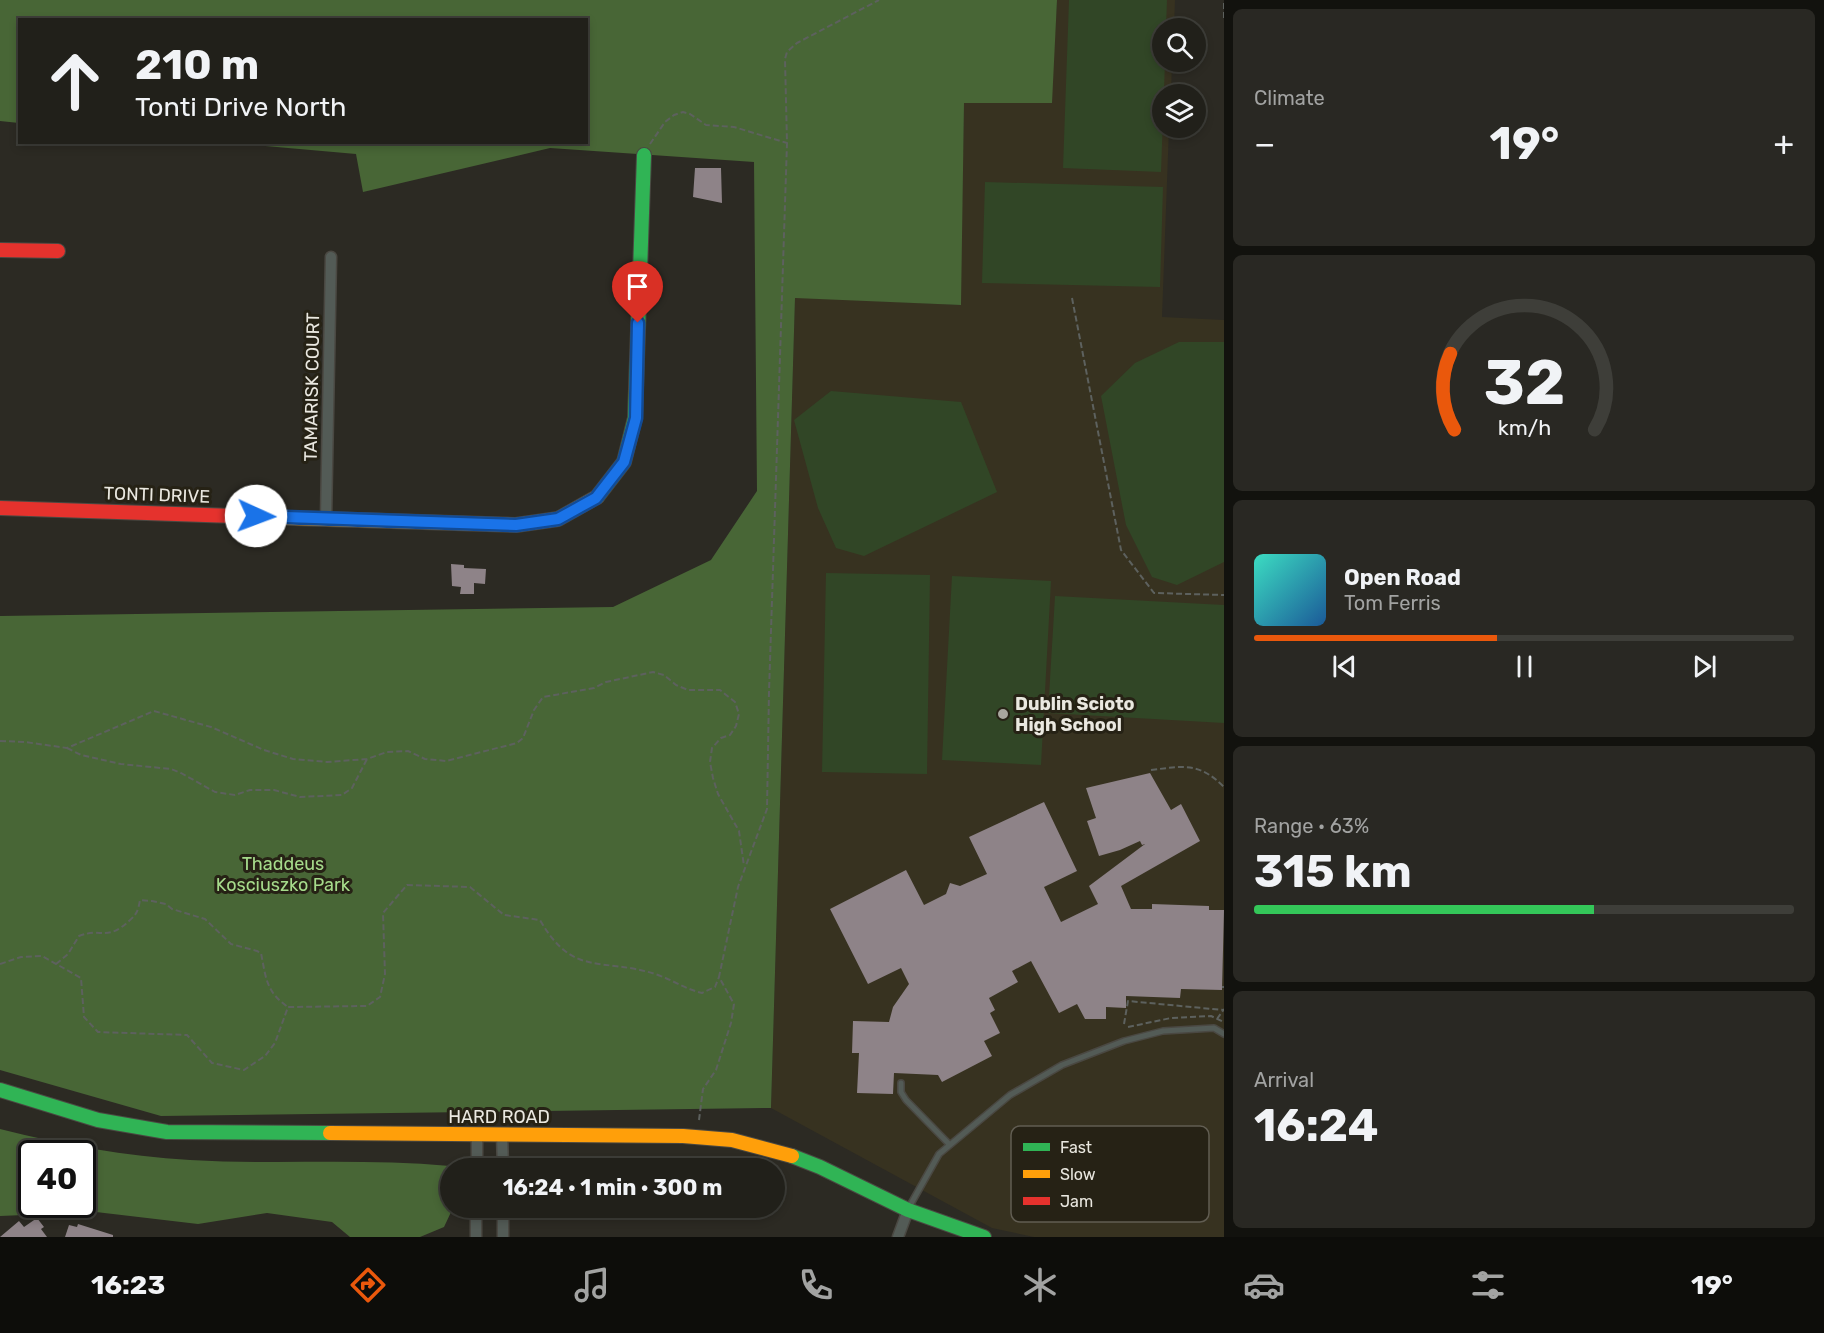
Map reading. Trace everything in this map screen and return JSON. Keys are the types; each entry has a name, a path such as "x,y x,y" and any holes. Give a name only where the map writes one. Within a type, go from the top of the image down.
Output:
{"street":[{"name":"TONTI DRIVE","path":"0,508 516,525 558,519 596,498 624,462 636,418 644,155"},
{"path":"0,250 58,251"},
{"name":"TAMARISK COURT","path":"326,518 331,257"},
{"name":"HARD ROAD","path":"0,1090 98,1120 167,1132 683,1136 732,1140 793,1156 908,1210 984,1237"},
{"path":"477,1135 477,1158"},
{"path":"502,1135 502,1158"},
{"path":"898,1237 908,1210"},
{"path":"476,1218 476,1237"},
{"path":"503,1218 503,1237"}],"lane":[{"path":"908,1210 939,1154 1010,1095 1062,1065 1124,1041 1163,1031 1214,1028 1224,1034"},
{"path":"901,1083 901,1092 906,1100 950,1145"}],"path":[{"path":"56,964 68,954 79,936 121,930 137,914 140,900 152,901 205,919 231,944 261,953 267,985 275,998 288,1007 367,1006 380,997 386,974 384,913 407,885 470,887 504,915 540,920 550,938 566,952 592,964 628,966 657,974 702,993 715,987 738,887 767,809 769,680 787,143 785,59 787,52 797,43 879,0"},
{"path":"1224,3 1224,21"},
{"path":"644,155 664,122 683,112 706,125 734,127 787,143"},
{"path":"1072,298 1121,550 1154,593 1224,595"},
{"path":"67,748 154,711 211,727 264,750 293,759 327,762 367,759 387,752 408,751 425,759 446,761 517,743 523,738 534,710 543,697 594,688 606,682 653,672 664,675 676,685 688,690 720,690 735,702 739,714 736,726 730,735 721,738 712,748 710,762 712,778 718,794 739,831 744,869"},
{"path":"0,741 67,748 81,755 121,764 171,770 215,792 235,795 250,790 274,790 300,797 342,795 352,788 367,759"},
{"path":"1151,770 1185,765 1205,771 1224,787"},
{"path":"0,964 21,957 42,956 81,978 84,1017 98,1032 187,1035 212,1063 244,1070 265,1056 275,1043 288,1007"},
{"path":"699,1120 704,1089 716,1070 731,1023 734,1004 719,977"},
{"path":"1124,1024 1128,1001 1224,1010"},
{"path":"1214,1028 1224,1010"},
{"path":"1128,1027 1171,1018 1211,1016 1224,1022"}],"shaded area":[{"name":"Dublin Scioto High School","path":"1057,0 1175,0 1174,18 1152,18 1152,72 1172,72 1171,84 1152,84 1152,138 1169,138 1162,317 1224,320 1224,1237 1034,1237 992,1228 771,1108 795,297 960,305 964,103 1051,103"}],"green space":[{"name":"Thaddeus Kosciuszko Park","path":"0,0 1057,0 1052,103 964,103 961,305 795,298 771,1108 161,1116 0,1070 0,616 613,607 711,560 757,491 754,162 550,148 363,192 356,154 241,144 588,144 588,18 18,18 18,123 0,121"},
{"path":"1069,0 1167,0 1166,18 1152,18 1152,72 1165,72 1164,84 1152,84 1152,138 1162,138 1161,172 1063,168"},
{"path":"985,182 1163,187 1160,287 982,283"},
{"path":"1179,342 1224,342 1224,562 1177,585 1152,577 1126,525 1101,396 1135,363"},
{"path":"831,391 961,402 997,492 864,556 836,548 818,508 794,420"},
{"path":"826,573 930,575 927,774 822,772"},
{"path":"952,576 1051,581 1041,765 942,760"},
{"path":"1055,596 1224,605 1224,723 1048,713"},
{"path":"0,1129 47,1140 18,1140 18,1215 0,1216"},
{"path":"96,1149 190,1160 385,1162 440,1165 440,1218 448,1218 444,1227 420,1237 350,1237 332,1222 267,1213 198,1224 96,1212"}],"building":[{"path":"695,168 721,168 722,203 693,197"},
{"path":"451,564 464,565 464,568 486,569 485,584 474,583 474,594 460,594 461,587 452,586"},
{"name":"Dublin Scioto High School","path":"1150,773 1171,810 1181,804 1200,841 1121,886 1131,909 1152,909 1152,904 1209,906 1209,910 1224,910 1222,990 1181,989 1180,998 1126,996 1126,1008 1106,1007 1106,1019 1085,1019 1077,1004 1059,1013 1031,961 1012,971 1018,982 989,998 995,1010 990,1013 1000,1033 984,1041 992,1056 942,1082 938,1075 894,1073 893,1094 857,1093 859,1053 852,1053 853,1021 889,1022 893,1007 909,984 901,968 868,984 830,909 906,870 924,905 946,894 950,883 960,886 987,874 969,837 1044,802 1077,871 1044,887 1061,922 1098,904 1089,886 1145,844 1142,845 1140,841 1099,856 1087,821 1096,818 1086,788"},
{"path":"37,1218 44,1227 41,1229 47,1237 0,1237 19,1221 24,1227"},
{"path":"78,1224 113,1235 113,1237 65,1237 69,1225 77,1227"}],"traffic: fast":[{"path":"597,497 624,462 635,418 644,155"},
{"path":"0,1090 98,1120 167,1132 330,1133"},
{"path":"792,1156 820,1167 908,1210 984,1237"}],"traffic: slow":[{"path":"262,517 516,525 558,519 597,497"},
{"path":"330,1133 683,1136 732,1140 792,1156"}],"traffic: jam":[{"path":"0,250 58,251"},
{"path":"0,508 262,517"}],"place":[{"name":"Dublin Scioto High School","path":"1003,714"}],"route":[{"path":"256,516 516,525 558,519 596,498 624,462 636,418 638,323"}]}
